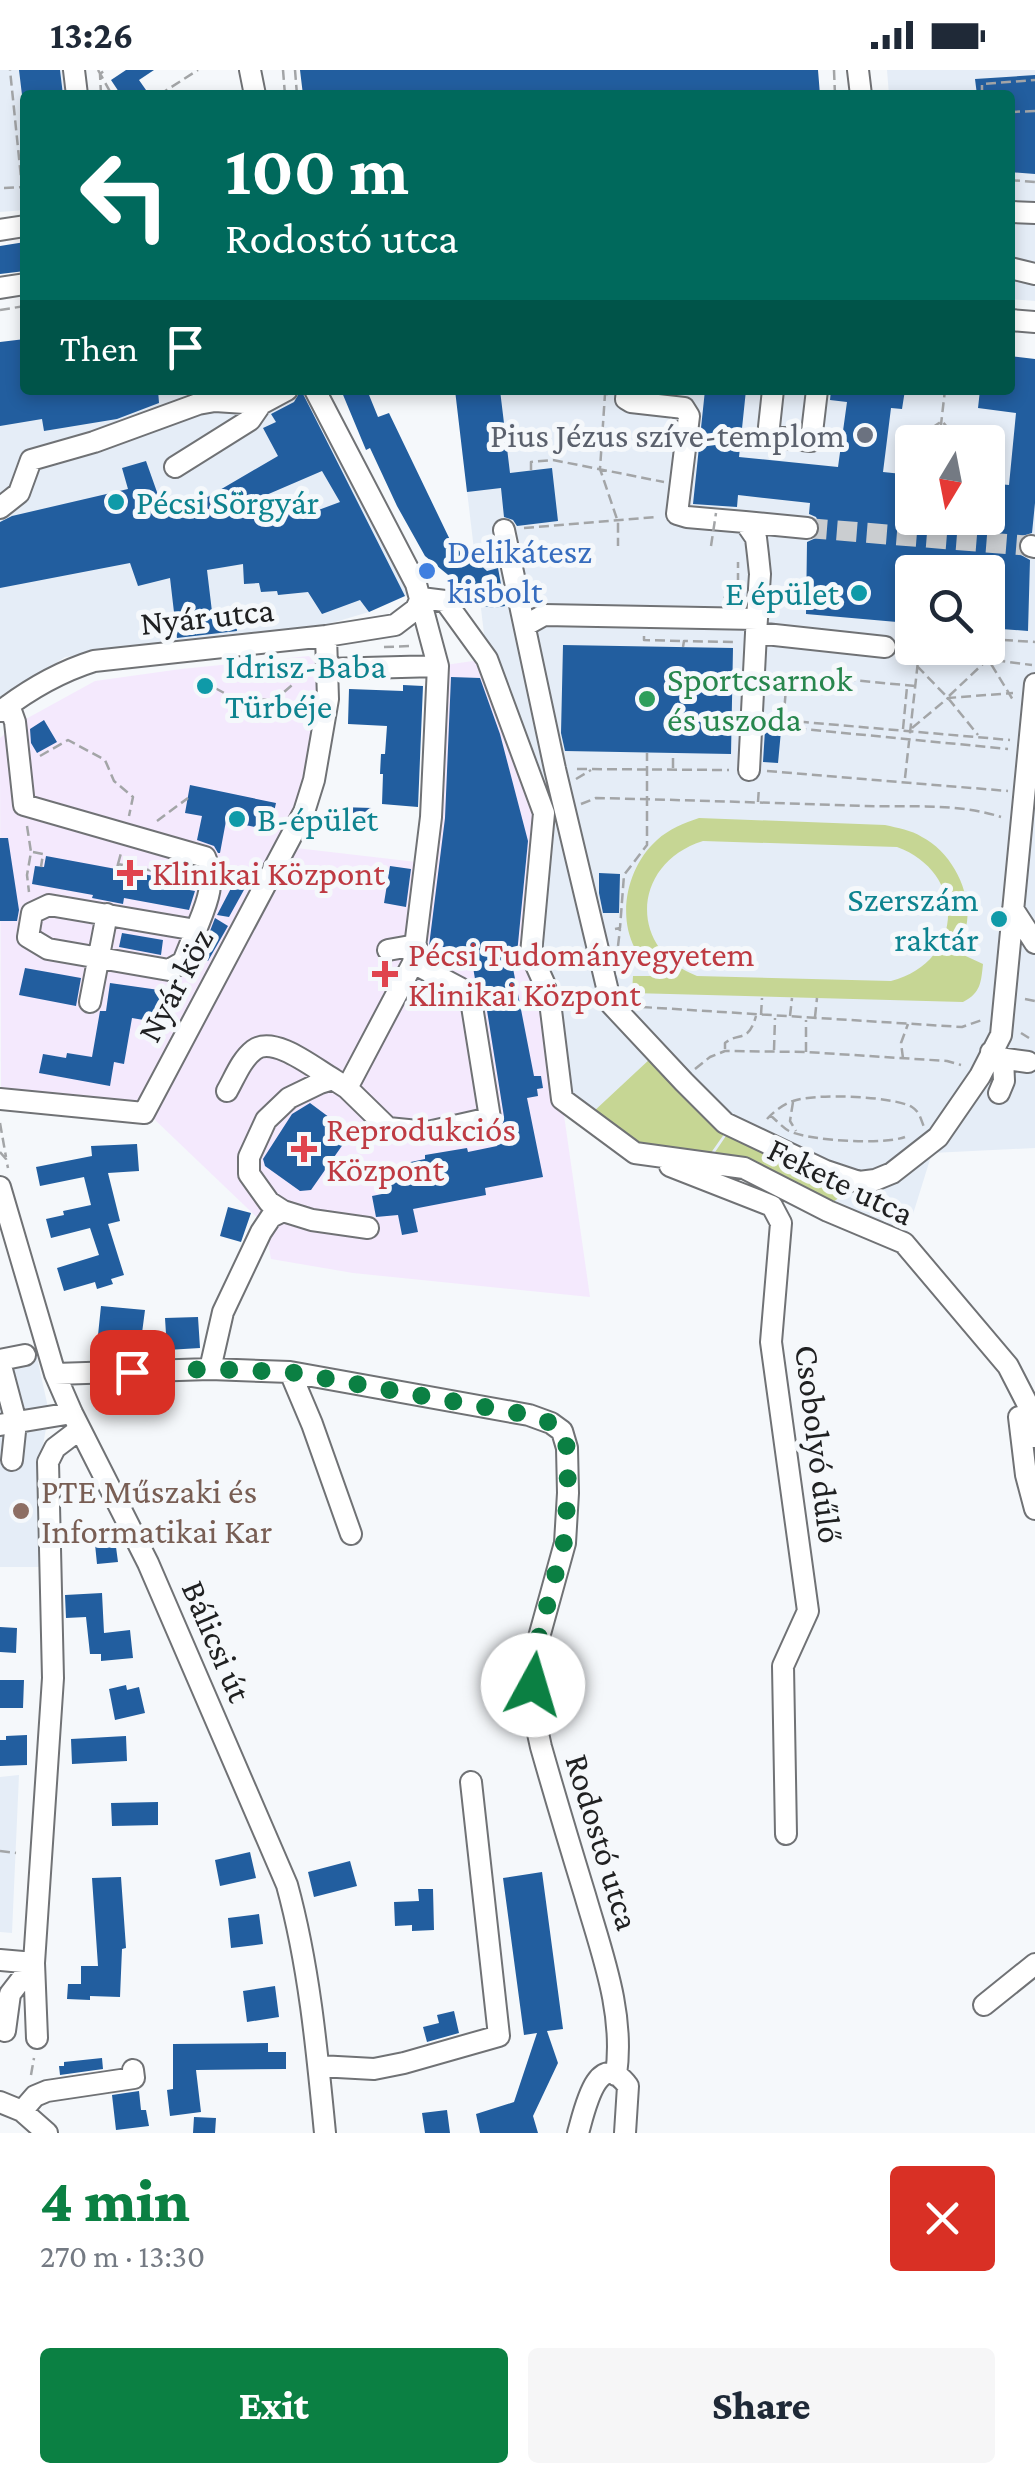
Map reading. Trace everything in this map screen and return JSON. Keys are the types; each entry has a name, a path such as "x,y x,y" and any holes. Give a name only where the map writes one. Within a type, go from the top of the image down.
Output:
{"street":[{"path":"175,467 250,420 262,404 279,395"},
{"path":"319,395 416,584 438,666 431,817 414,954 340,1084"},
{"path":"626,395 631,402 684,408 689,416 677,514 799,527 774,540 764,556 760,574 753,632 749,770"},
{"path":"772,395 768,436 810,440 816,395"},
{"path":"0,508 20,493 31,460 198,404 262,404"},
{"path":"745,522 756,538 760,574"},
{"path":"504,530 610,1004 725,1123 826,1171 859,1182 892,1173 997,1055"},
{"name":"Nyár utca","path":"4,708 36,685 94,662 395,625 416,609 421,598"},
{"name":"Fekete utca","path":"421,598 444,601 487,659 544,813 530,954 549,994 562,1099 635,1152 744,1168 828,1211 904,1243 1008,1366 1027,1403 1035,1438"},
{"path":"526,625 544,616 719,619 753,632 885,646"},
{"name":"Nyár köz","path":"0,1100 144,1113 304,812 314,780 328,699 322,667 326,636"},
{"path":"322,667 438,666"},
{"path":"999,1093 1004,1080 997,1055 1035,684"},
{"path":"4,708 15,722 24,806 205,857 212,871 210,896 183,962 169,970 48,950 28,937 32,913 49,906 196,930"},
{"path":"1013,908 1035,943"},
{"path":"90,1002 107,914"},
{"path":"227,1090 245,1059 258,1047 269,1045 340,1084 388,1128 428,1132 490,1118 471,1000 414,954 388,950"},
{"path":"997,1055 1028,1062"},
{"path":"210,1369 223,1312 272,1220 269,1202 249,1174 249,1156 266,1120 289,1098 320,1082 340,1084"},
{"name":"Csobolyó dűlő","path":"635,1152 772,1206 781,1224 771,1342 808,1611 782,1666 786,1834"},
{"name":"Bálicsi út","path":"0,1187 55,1374 148,1563 287,1885 298,1924 325,2133"},
{"path":"272,1220 312,1220 368,1228"},
{"path":"12,1460 0,1361 25,1355"},
{"name":"Fekete utca","path":"1008,1366 1035,1509"},
{"name":"Rodostó utca","path":"55,1374 210,1369 290,1372 529,1415 562,1431 567,1448 568,1492 564,1542 533,1659 533,1710 608,1975 620,2049 616,2075"},
{"path":"290,1372 351,1534"},
{"path":"8,1423 76,1421"},
{"path":"37,2038 34,1962 53,1678 48,1462 76,1421"},
{"path":"319,2066 374,2070 499,2036 470,1782"},
{"path":"0,1960 34,1962"},
{"path":"5,2031 10,1994 34,1962"},
{"path":"984,2005 1035,1964"},
{"path":"22,2111 35,2096 47,2090 134,2078 132,2070"},
{"path":"578,2133 591,2088 604,2074 616,2075 628,2086 625,2133"},
{"path":"0,2102 22,2111 47,2133"}],"path":[{"path":"10,70 20,169"},
{"path":"99,72 105,70"},
{"path":"167,90 198,70"},
{"path":"982,90 982,84 1035,80"},
{"path":"4,188 20,187"},
{"path":"941,425 945,395"},
{"path":"604,407 600,469 618,522 618,546"},
{"path":"936,425 942,421"},
{"path":"942,421 945,425"},
{"path":"531,470 530,462 553,460 679,486"},
{"path":"711,546 716,512"},
{"path":"504,530 677,514"},
{"path":"719,619 724,597 737,582 760,574"},
{"path":"644,640 684,644 753,632"},
{"path":"1005,640 1035,642"},
{"path":"378,647 412,646"},
{"path":"885,646 895,647"},
{"path":"1005,661 1035,665"},
{"path":"910,730 982,665"},
{"path":"992,665 1030,739"},
{"path":"904,782 917,666"},
{"path":"917,666 978,736"},
{"path":"215,688 239,701 276,699 322,667"},
{"path":"782,735 787,674 915,686"},
{"path":"903,729 907,686"},
{"path":"948,698 1008,693"},
{"path":"753,718 1030,739"},
{"path":"826,732 827,723"},
{"path":"783,728 966,745 1030,739"},
{"path":"966,745 967,735"},
{"path":"19,756 38,758 68,740 105,760 114,781 133,797 130,835"},
{"path":"594,932 620,928 624,874 647,845 647,753"},
{"path":"673,769 674,753"},
{"path":"781,772 782,763"},
{"path":"809,774 810,765"},
{"path":"556,769 749,770 1024,792"},
{"path":"130,835 188,798"},
{"path":"572,811 596,798 931,808 984,812 1005,818"},
{"path":"32,913 27,875 31,852 43,854 41,866"},
{"path":"117,870 118,864 211,882"},
{"path":"726,1051 725,1043 744,1037 753,1027 762,998"},
{"path":"790,1017 792,998"},
{"path":"815,1019 817,998"},
{"path":"610,1004 962,1027 983,1020"},
{"path":"774,1016 774,1052"},
{"path":"806,1018 806,1052"},
{"path":"902,1058 901,1043 908,1024"},
{"path":"684,1082 696,1068 726,1051 947,1061 980,1076"},
{"path":"756,1138 770,1115 794,1100 829,1096 910,1106 930,1131 874,1142 820,1138 789,1131 770,1115"},
{"path":"794,1100 790,1121 797,1132"},
{"path":"0,1123 6,1158"},
{"path":"0,1851 16,1853"}],"shaded area":[{"path":"0,70 62,70 64,90 20,90 20,210 0,212"},
{"path":"887,70 1035,70 1035,301 1015,299 1015,90 889,90"},
{"name":"Pécsi Sörgyár","path":"0,342 20,380 20,395 309,395 410,594 369,612 308,630 65,657 0,701"},
{"path":"1035,359 1035,1148 932,1153 904,1243 562,1099 531,954 487,659 456,395 1015,395 1015,384"},
{"name":"Klinikai Központ","path":"309,656 321,670 305,778 296,807 140,1104 1,1089 0,738 15,725 95,681"},
{"name":"Pécsi Tudományegyetem Klinikai Központ","path":"487,659 544,813 534,905 590,1297 353,1273 271,1259 265,1225 153,1118 296,848 425,863 438,666"},
{"name":"PTE Műszaki és Informatikai Kar","path":"36,1353 49,1412 41,1456 43,1567 0,1567 0,1360"},
{"path":"19,1775 12,1933 0,1932 0,1777"}],"green space":[{"path":"699,818 885,825 922,837 942,852 962,885 967,922 957,952 983,964 977,991 963,1002 632,993 633,976 662,976 646,964 628,930 628,891 634,872 657,840","holes":["703,841 897,847 920,859 936,876 946,896 948,917 944,938 933,956 915,971 891,981 697,976 674,963 658,947 649,927 651,886 662,868 679,852"]},
{"path":"651,1058 727,1130 708,1157 635,1146 592,1113"},
{"path":"730,1130 853,1187 828,1206 711,1158"}],"building":[{"path":"19,70 60,70 62,90 21,90"},
{"path":"126,70 154,70 139,80 146,90 118,90 111,80"},
{"path":"300,70 818,70 820,90 302,90"},
{"path":"1035,75 1035,174 1015,172 1015,90 976,90 975,79"},
{"path":"20,243 20,272 0,274 0,246"},
{"name":"Pécsi Sörgyár","path":"20,340 20,395 158,395 159,403 117,419 44,431 42,419 0,426 0,342"},
{"path":"1015,357 1035,359 1035,503 1032,533 1022,536 1018,544 1021,555 1030,560 1028,631 1005,629 1005,555 895,555 895,622 806,614 807,542 818,537 821,528 816,517 809,514 810,503 738,495 737,507 693,504 704,395 745,395 739,457 838,467 847,402 830,400 830,395 904,395 902,409 891,408 883,472 895,473 895,535 1005,535 1005,485 1009,485 1016,413 978,408 979,395 1015,395"},
{"name":"Pécsi Sörgyár","path":"304,395 405,596 369,612 360,600 322,614 308,592 278,595 277,591 261,592 259,583 244,584 243,564 207,570 213,620 236,617 237,631 177,638 170,578 138,586 130,563 0,588 0,522 128,489 122,468 146,461 163,509 201,501 278,456 263,428 276,422 271,414","holes":["322,471 340,502 305,515 303,504 245,504"]},
{"path":"343,395 369,395 378,417 389,413 452,544 455,542 487,571 498,568 505,606 484,606 467,584 464,588 425,556 370,448 366,450"},
{"path":"456,395 501,395 510,473 552,468 558,521 517,526 504,517 501,488 467,492"},
{"name":"Sportcsarnok és uszoda","path":"563,645 733,648 731,754 565,751 561,733"},
{"name":"Idrisz-Baba Türbéje","path":"205,676 215,686 205,696 195,686"},
{"path":"451,677 480,678 500,734 528,841 517,954 510,953 534,1076 541,1076 543,1088 537,1089 538,1096 527,1098 543,1177 485,1188 486,1195 413,1209 418,1232 402,1235 398,1215 376,1217 372,1196 387,1193 382,1168 425,1159 425,1155 497,1146 494,1131 504,1117 485,998 476,985 470,949 429,946 445,818"},
{"path":"403,685 423,686 418,807 382,804 381,754 385,754 387,726 348,724 349,689 403,691"},
{"path":"44,720 57,742 37,753 30,729"},
{"path":"765,730 781,731 778,763 763,762"},
{"name":"B-épület","path":"190,785 276,803 270,830 226,821 218,853 214,846 197,840 202,816 185,813"},
{"path":"339,807 372,808 371,832 338,831"},
{"path":"0,838 8,838 19,910 17,921 0,921"},
{"path":"46,856 186,882 184,889 195,891 189,910 124,898 123,904 32,884 35,866 44,867"},
{"path":"390,866 411,869 406,907 384,903"},
{"path":"239,873 250,879 229,917 217,915"},
{"path":"599,873 620,874 619,913 603,913"},
{"path":"215,918 228,926 208,961 200,957"},
{"path":"122,933 163,940 161,955 119,947"},
{"path":"25,968 81,978 76,1006 19,995"},
{"path":"110,983 173,992 167,1024 132,1018 124,1064 114,1062 110,1086 39,1073 43,1054 92,1057 100,1011 106,1011"},
{"name":"Reprodukciós Központ","path":"310,1103 345,1129 346,1140 311,1190 300,1191 265,1166 263,1159 292,1114"},
{"path":"137,1144 139,1171 108,1173 120,1221 108,1224 124,1275 97,1289 95,1282 64,1291 57,1268 99,1255 90,1228 51,1238 46,1219 91,1205 84,1177 40,1186 36,1167 92,1156 91,1146"},
{"path":"228,1207 251,1213 241,1242 220,1236"},
{"path":"101,1306 145,1310 142,1333 133,1332 133,1339 98,1335"},
{"path":"198,1317 200,1348 167,1350 165,1318"},
{"path":"114,1532 118,1562 97,1564 94,1534"},
{"path":"102,1593 104,1633 130,1630 133,1658 101,1661 101,1654 90,1654 86,1617 66,1618 65,1595"},
{"path":"0,1627 17,1628 16,1653 0,1652"},
{"path":"0,1680 24,1680 23,1708 0,1708"},
{"path":"126,1685 127,1690 139,1687 145,1713 115,1720 109,1689"},
{"path":"27,1735 27,1765 0,1766 0,1740"},
{"path":"126,1736 127,1761 72,1764 71,1739"},
{"path":"158,1802 158,1825 112,1826 111,1803"},
{"path":"250,1852 256,1878 220,1886 215,1860"},
{"path":"350,1861 357,1886 314,1897 308,1872"},
{"path":"542,1872 563,2029 547,2031 558,2063 533,2116 538,2133 480,2133 476,2114 514,2102 537,2033 524,2035 503,1878"},
{"path":"121,1877 126,1948 122,1949 120,1997 67,1999 68,1984 81,1984 81,1966 98,1966 92,1878"},
{"path":"418,1889 433,1889 434,1930 412,1931 412,1925 395,1926 394,1902 419,1901"},
{"path":"259,1914 263,1944 231,1948 228,1918"},
{"path":"275,1986 279,2017 247,2022 243,1991"},
{"path":"454,2011 459,2033 427,2042 423,2027 439,2023 437,2015"},
{"path":"268,2043 268,2052 286,2052 286,2069 196,2070 201,2112 170,2116 167,2090 173,2089 173,2044"},
{"path":"102,2058 103,2069 60,2075 59,2066 64,2066 64,2062"},
{"path":"139,2091 141,2110 146,2110 149,2126 116,2130 112,2095"},
{"path":"447,2110 450,2133 425,2133 422,2113"},
{"path":"194,2117 216,2118 215,2133 193,2133"}],"tunnel":[{"path":"807,528 1031,546"}],"place":[{"name":"Pius Jézus szíve-templom","path":"865,435"},
{"name":"Pécsi Sörgyár","path":"116,502"},
{"name":"Delikátesz kisbolt","path":"427,571"},
{"name":"E épület","path":"859,593"},
{"name":"Idrisz-Baba Türbéje","path":"205,686"},
{"name":"Sportcsarnok és uszoda","path":"647,699"},
{"name":"B-épület","path":"237,819"},
{"name":"Klinikai Központ","path":"130,873"},
{"name":"Szerszám raktár","path":"999,919"},
{"name":"Pécsi Tudományegyetem Klinikai Központ","path":"385,974"},
{"name":"Reprodukciós Központ","path":"304,1149"},
{"name":"PTE Műszaki és Informatikai Kar","path":"21,1511"}],"route":[{"path":"132,1372 290,1372 529,1415 562,1431 567,1448 568,1492 564,1542 533,1659 533,1685"}]}
